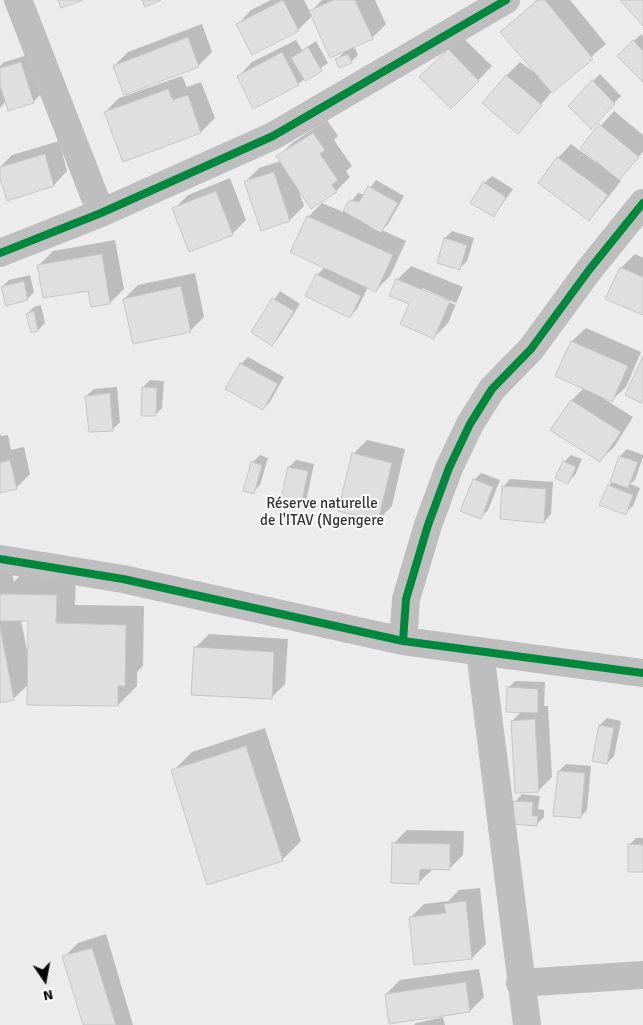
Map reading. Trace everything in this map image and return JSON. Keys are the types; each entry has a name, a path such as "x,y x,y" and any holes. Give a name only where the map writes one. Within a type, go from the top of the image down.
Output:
{"street":[{"path":"18,0 101,213"},
{"path":"0,253 101,213 273,136 506,0"},
{"path":"403,641 406,599 428,524 449,468 470,424 492,388 531,349 589,270 643,203"},
{"path":"0,559 124,579 403,641 643,673"},
{"path":"480,652 520,983 527,1025"},
{"path":"520,983 643,975"}],"green space":[{"name":"Réserve naturelle de l'ITAV (Ngengere","path":"0,0 643,0 643,1025 0,1025"}],"building":[{"path":"58,0 83,0 61,8"},
{"path":"142,0 161,0 145,7"},
{"path":"283,0 299,31 252,55 236,24"},
{"path":"333,0 355,0 373,39 330,58 309,11"},
{"path":"538,0 545,0 593,59 552,93 500,32"},
{"path":"620,0 643,0 643,26"},
{"path":"188,37 199,67 124,95 113,66"},
{"path":"633,40 643,51 643,82 617,56"},
{"path":"308,47 322,71 305,81 291,58"},
{"path":"448,49 479,81 451,109 419,77"},
{"path":"282,52 299,85 253,109 237,76"},
{"path":"348,54 352,63 339,68 335,59"},
{"path":"21,62 34,103 8,111 0,85 0,68"},
{"path":"506,75 542,105 518,134 482,103"},
{"path":"592,80 615,104 591,129 568,106"},
{"path":"168,89 173,100 188,95 201,133 123,162 104,112"},
{"path":"599,124 639,157 619,180 580,148"},
{"path":"313,133 325,150 320,154 338,180 332,185 337,192 311,209 276,156"},
{"path":"45,154 54,186 7,201 0,178 0,167"},
{"path":"557,157 608,195 589,221 538,183"},
{"path":"274,172 290,221 261,231 244,181"},
{"path":"483,182 506,197 494,217 470,203"},
{"path":"368,186 398,203 381,233 343,211 349,200 359,202"},
{"path":"216,191 233,235 189,252 172,208"},
{"path":"307,216 393,255 376,292 290,252"},
{"path":"444,238 467,245 460,270 437,263"},
{"path":"102,254 110,304 91,307 88,291 43,298 37,265"},
{"path":"620,267 643,277 643,315 605,299"},
{"path":"316,274 361,296 350,318 305,296"},
{"path":"396,279 450,301 434,339 400,324 409,304 389,296"},
{"path":"24,281 28,300 6,306 1,287"},
{"path":"181,286 191,332 133,344 123,299"},
{"path":"272,298 294,311 272,346 251,332"},
{"path":"34,311 38,331 31,333 26,314"},
{"path":"571,341 628,366 612,402 555,376"},
{"path":"643,356 643,398 641,403 625,395"},
{"path":"240,363 278,384 263,410 225,389"},
{"path":"142,387 157,388 156,416 141,416"},
{"path":"110,393 113,431 89,432 85,396"},
{"path":"571,400 621,432 600,462 550,430"},
{"path":"352,453 392,463 378,521 338,511"},
{"path":"619,456 638,462 628,488 610,482"},
{"path":"10,460 17,489 0,493 0,463"},
{"path":"563,461 576,467 568,484 555,478"},
{"path":"251,462 262,465 254,494 243,491"},
{"path":"288,467 308,471 301,506 280,502"},
{"path":"473,479 493,487 481,519 460,511"},
{"path":"608,485 633,495 626,515 599,505"},
{"path":"502,486 546,489 544,523 500,519"},
{"path":"0,594 57,595 56,623 126,625 125,686 118,686 118,706 27,705 28,621 0,621"},
{"path":"0,627 14,700 0,703"},
{"path":"194,647 274,652 272,699 191,695"},
{"path":"507,687 538,689 538,713 506,712"},
{"path":"535,719 539,792 515,793 511,721"},
{"path":"599,725 614,728 607,764 592,761"},
{"path":"246,746 283,861 207,885 171,770"},
{"path":"558,771 585,773 581,818 553,816"},
{"path":"514,801 533,802 532,816 538,816 537,826 512,824"},
{"path":"392,843 450,844 450,870 420,869 419,884 391,883"},
{"path":"628,844 643,845 643,872 628,872"},
{"path":"466,901 472,959 414,965 409,917 446,913 444,904"},
{"path":"92,948 116,1025 83,1025 62,956"},
{"path":"466,982 470,1012 389,1024 385,994"}],"cycle path":[{"path":"0,253 101,213 273,136 506,0"},
{"path":"403,641 406,599 428,525 449,468 470,424 492,389 531,349 589,270 643,203"},
{"path":"0,559 123,579 403,641 643,673"}]}
